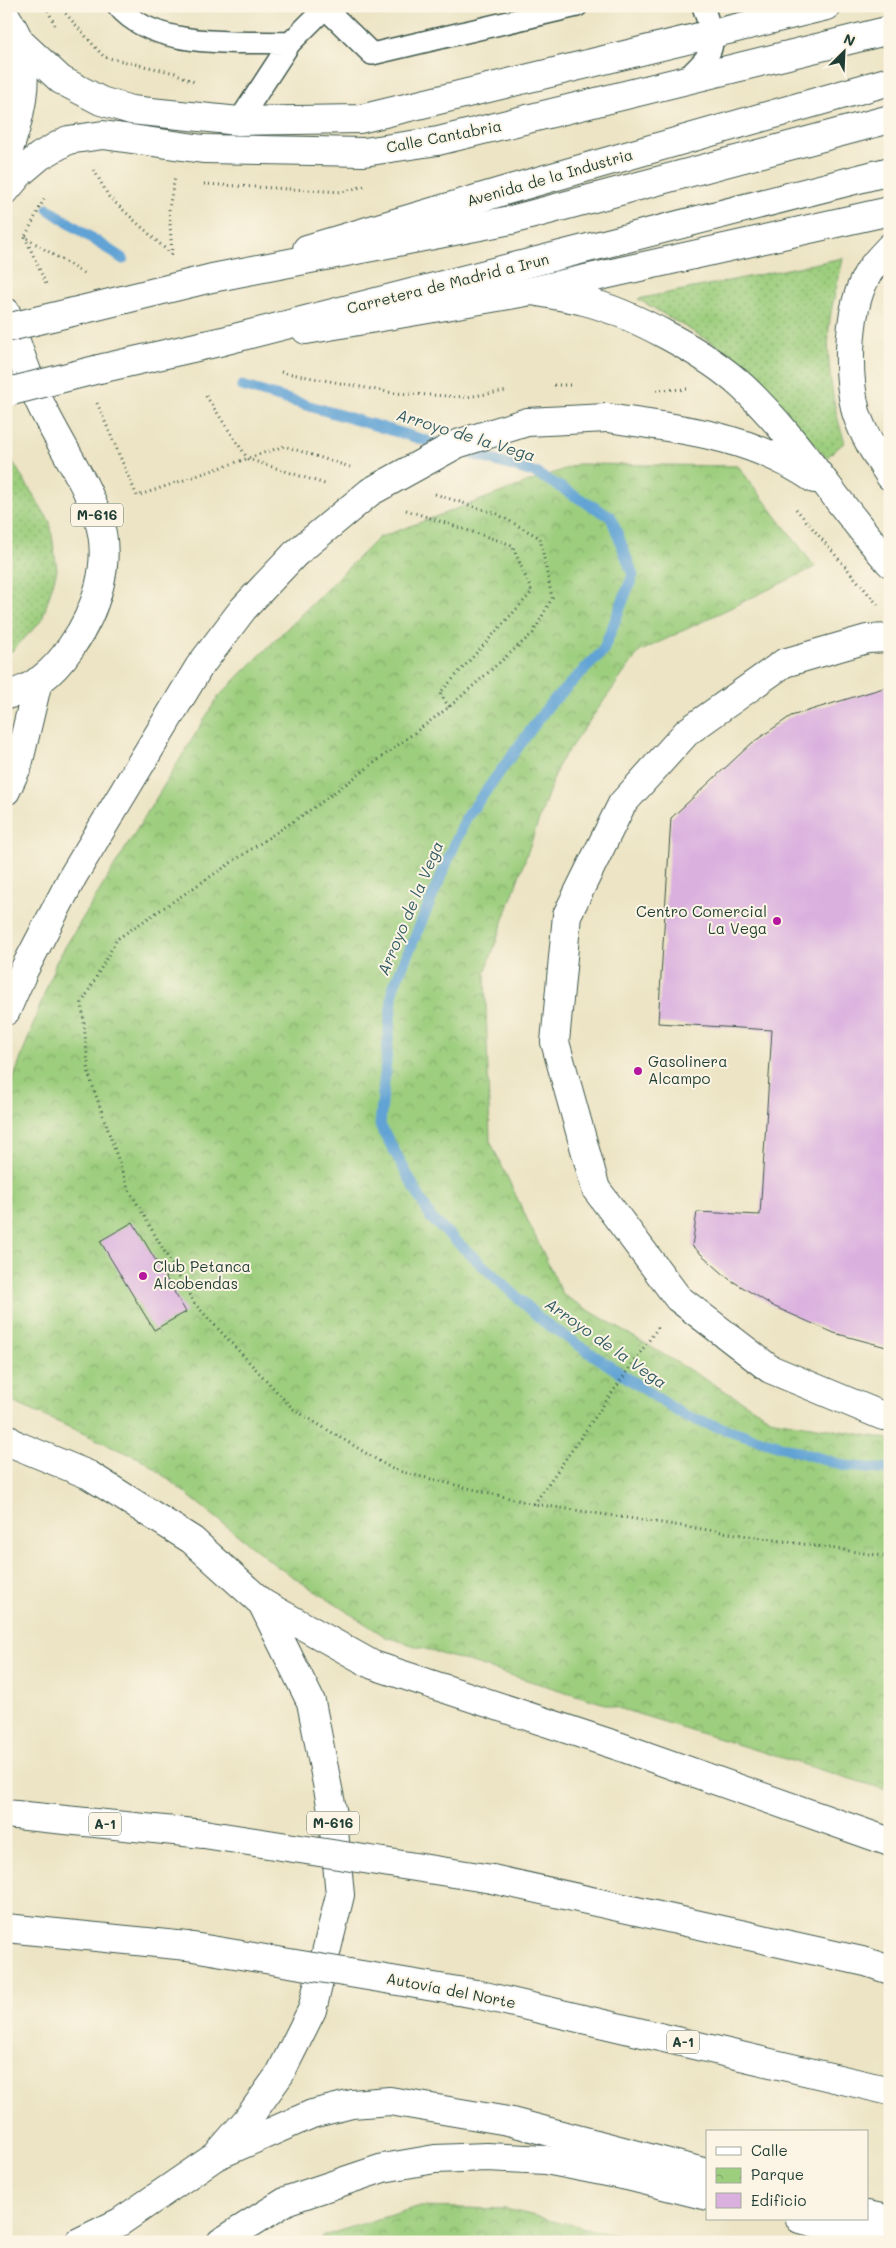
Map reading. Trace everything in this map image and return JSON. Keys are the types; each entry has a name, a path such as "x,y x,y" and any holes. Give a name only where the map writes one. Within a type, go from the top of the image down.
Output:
{"main road":[{"path":"20,42 61,80 102,101 131,110 240,121 360,119 827,6"},
{"path":"6,16 20,42 25,72 22,98 6,158"},
{"name":"Calle Cantabria","path":"6,190 20,172 40,156 68,140 103,135 182,146 364,152 438,141 890,30"},
{"name":"Avenida de la Industria","path":"212,278 507,190 890,81"},
{"path":"6,328 212,278 511,220 890,118"},
{"name":"Carretera de Madrid a Irun","path":"9,392 223,340 890,171"},
{"path":"223,340 323,328 532,291 890,210"},
{"path":"890,247 870,271 860,291 852,330 850,365 856,412 870,446 890,476"},
{"path":"532,291 586,301 638,322 692,349 743,387 791,439 861,531 890,563"},
{"name":"M-616","path":"6,312 41,405 99,519 105,554 99,588 89,616 77,640 58,666 38,681 16,693 6,695"},
{"path":"6,1011 24,970 73,876 199,668 244,609 295,554 370,492 457,444 527,422 606,418 682,429 751,445 792,464 829,490"},
{"path":"890,638 867,639 784,663 687,732 622,804 566,915 555,1042 596,1188 678,1298 770,1369 883,1416 890,1416"},
{"path":"6,791 18,766 38,681"},
{"name":"M-616","path":"10,1442 89,1475 184,1535 262,1603 310,1702 332,1809 340,1895 312,2010 280,2074 247,2120 216,2156 120,2222 79,2242"},
{"path":"262,1603 373,1664 630,1750 890,1842"},
{"name":"A-1","path":"6,1814 204,1834 492,1879 847,1958 890,1970"},
{"name":"Autovía del Norte","path":"6,1928 187,1946 476,1994 890,2091"},
{"path":"216,2156 312,2114 352,2104 390,2101 508,2121 706,2173"},
{"path":"221,2242 288,2200 383,2168 435,2159 546,2160 628,2176 706,2196"},
{"path":"868,2214 890,2220"},
{"path":"804,2220 890,2242"}],"lane":[{"path":"118,6 146,28 179,39 290,43"},
{"path":"240,121 290,43 323,8 372,54 577,6"},
{"path":"686,80 709,58 712,34 703,6"}],"path":[{"path":"172,255 169,208 182,146"},
{"path":"85,172 93,169"},
{"path":"198,184 342,192"},
{"path":"48,190 25,237 48,290"},
{"path":"25,237 89,276"},
{"path":"281,372 393,393 466,397 514,390"},
{"path":"553,386 573,385"},
{"path":"651,390 743,387"},
{"path":"206,396 248,459 333,486"},
{"path":"94,398 137,496 284,446 358,469"},
{"path":"432,493 497,514 540,538 552,598 534,633 449,707 319,804 117,939 82,1004 89,1075 128,1188 194,1303 293,1409 394,1470 534,1504 890,1557"},
{"path":"792,504 884,610"},
{"path":"399,508 512,544 532,592 440,693 449,707"},
{"path":"534,1504 657,1329"}],"green space":[{"path":"843,258 831,310 828,340 834,401 845,442 826,458 770,393 726,351 638,299"},
{"path":"6,451 50,522 57,570 42,620 12,651 6,653"},
{"path":"578,464 738,466 815,567 639,652 559,763 485,973 490,1141 563,1295 774,1420 890,1439 890,1791 386,1637 278,1567 145,1461 6,1399 6,1099 56,962 218,697 378,538"},
{"path":"417,2207 506,2209 643,2242 315,2242 326,2235"}],"building":[{"name":"Centro Comercial La Vega","path":"890,686 890,1348 834,1333 775,1307 729,1279 692,1246 697,1212 760,1215 772,1030 658,1023 671,818 752,743 791,716"},
{"name":"Club Petanca Alcobendas","path":"133,1222 186,1312 154,1330 100,1241"}],"waterway":[{"name":"Arroyo de la Vega","path":"48,209 123,259"},
{"name":"Arroyo de la Vega","path":"242,386 536,473 611,517 633,575 603,651 549,705 466,818 393,988 380,1125 431,1218 544,1322 686,1417 845,1466 890,1470"}],"place":[{"name":"Centro Comercial La Vega","path":"777,921"},
{"name":"Gasolinera Alcampo","path":"638,1071"},
{"name":"Club Petanca Alcobendas","path":"143,1276"}]}
